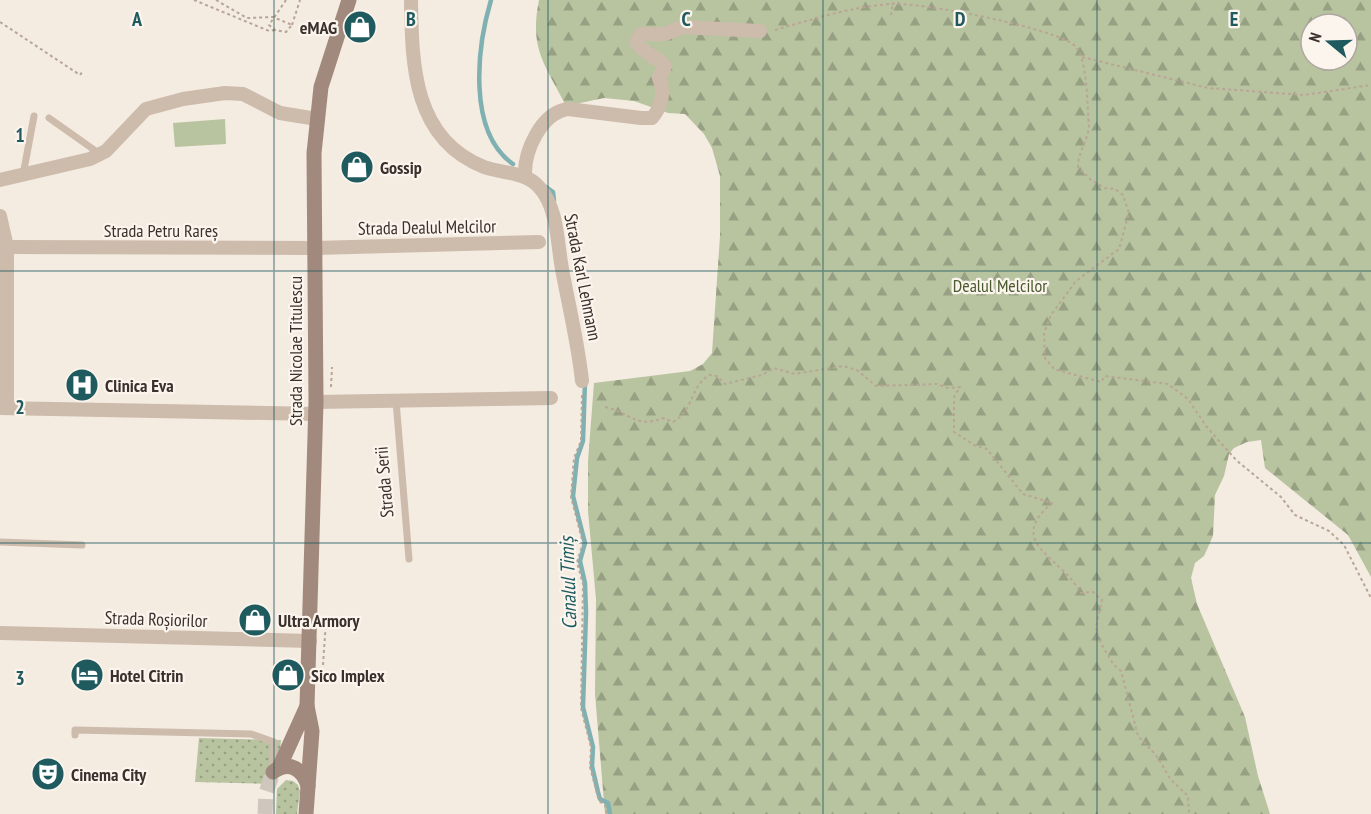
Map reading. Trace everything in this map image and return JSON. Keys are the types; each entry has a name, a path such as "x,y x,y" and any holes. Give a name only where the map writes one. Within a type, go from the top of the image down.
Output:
{"street":[{"name":"Strada Nicolae Titulescu","path":"306,814 312,731 307,706 316,408 317,119 329,56 349,0"},
{"path":"411,0 412,55 416,86 428,114 445,141 458,154 476,164 525,176 524,166 538,131 557,111 568,109 652,118 662,101 663,88 659,78 664,66 660,60 640,49 636,42 641,34 665,34 682,27 760,31"},
{"path":"0,180 100,154 146,109 183,99 225,93 243,94 280,113 317,119"},
{"name":"Strada Karl Lehmann","path":"525,176 538,185 552,208 577,338 582,381"},
{"path":"0,216 7,247 4,408 316,408 396,401 551,398"},
{"name":"Strada Dealul Melcilor","path":"315,248 539,242"},
{"name":"Strada Petru Rareș","path":"7,247 315,248"},
{"name":"Strada Roșiorilor","path":"0,633 310,641"},
{"name":"Strada Nicolae Titulescu","path":"276,770 307,706"},
{"path":"276,770 294,767 305,776 308,786"}],"lane":[{"path":"23,175 34,116"},
{"path":"49,118 100,154"},
{"name":"Strada Serii","path":"396,401 409,559"},
{"path":"0,542 82,545"},
{"path":"75,735 75,730 251,734 274,742 276,770"}],"path":[{"path":"194,0 269,31 286,32 292,25 300,0"},
{"path":"216,0 247,18 273,17 292,25"},
{"path":"275,30 269,25 286,0"},
{"path":"891,15 893,3"},
{"path":"760,31 769,32 829,14 893,3 970,14 1057,35 1075,45 1082,57 1089,127 1088,138 1078,156 1078,167 1091,180 1105,188 1115,189 1123,195 1129,213 1119,249 1076,281 1051,315 1044,333 1045,358 1054,369 1101,382 1105,376 1168,384 1175,389 1188,399 1206,426 1236,460 1281,497 1295,516 1329,531 1344,545 1371,598"},
{"path":"0,22 57,62 80,75 83,71"},
{"path":"48,54 50,50"},
{"path":"1082,57 1208,88 1304,95 1371,85"},
{"path":"605,407 619,410 629,418 640,422 651,423 663,418 673,422 685,416 698,381 709,375 717,376 725,384 762,375 774,368 795,374 843,366 857,370 876,386 937,384 947,388 960,387 954,397 954,432 974,445 987,448 1023,494 1052,503 1040,513 1033,526 1035,542 1075,583 1080,593 1093,592 1102,600 1096,627 1098,638 1113,664 1121,671 1138,736 1156,755 1171,780 1188,796 1189,814"},
{"path":"582,381 581,441 574,458 571,497 583,543 577,562 583,584 581,708 591,747 590,767 598,801 605,805 607,814"}],"green space":[{"name":"Dealul Melcilor","path":"539,0 1371,0 1371,577 1348,535 1265,468 1261,440 1247,442 1234,448 1229,454 1224,476 1215,495 1213,536 1204,556 1195,563 1191,578 1197,604 1245,717 1258,776 1270,814 605,814 595,694 596,599 588,511 588,461 594,383 690,371 703,364 712,353 720,236 720,176 712,148 704,134 685,114 668,113 634,101 604,98 566,106 541,56 536,31"},
{"path":"225,119 226,144 175,147 173,123"},
{"path":"199,738 281,740 277,784 195,782"},
{"path":"286,780 293,781 298,785 300,791 297,814 276,814 277,789"}],"waterway":[{"name":"Canalul Timiș","path":"491,0 482,41 479,88 488,131 498,150 513,164"},
{"name":"Canalul Timiș","path":"546,187 553,192 554,201"},
{"name":"Canalul Timiș","path":"585,381 583,441 577,458 573,496 585,543 580,561 585,583 586,613 583,707 593,747 592,766 598,792 600,799 608,803 610,814"}],"tunnel":[{"path":"265,814 266,793 273,772"}],"place":[{"name":"eMAG","path":"360,27"},
{"name":"Gossip","path":"357,167"},
{"name":"Clinica Eva","path":"82,385"},
{"name":"Ultra Armory","path":"255,620"},
{"name":"Hotel Citrin","path":"87,675"},
{"name":"Sico Implex","path":"288,675"},
{"name":"Cinema City","path":"48,774"}]}
